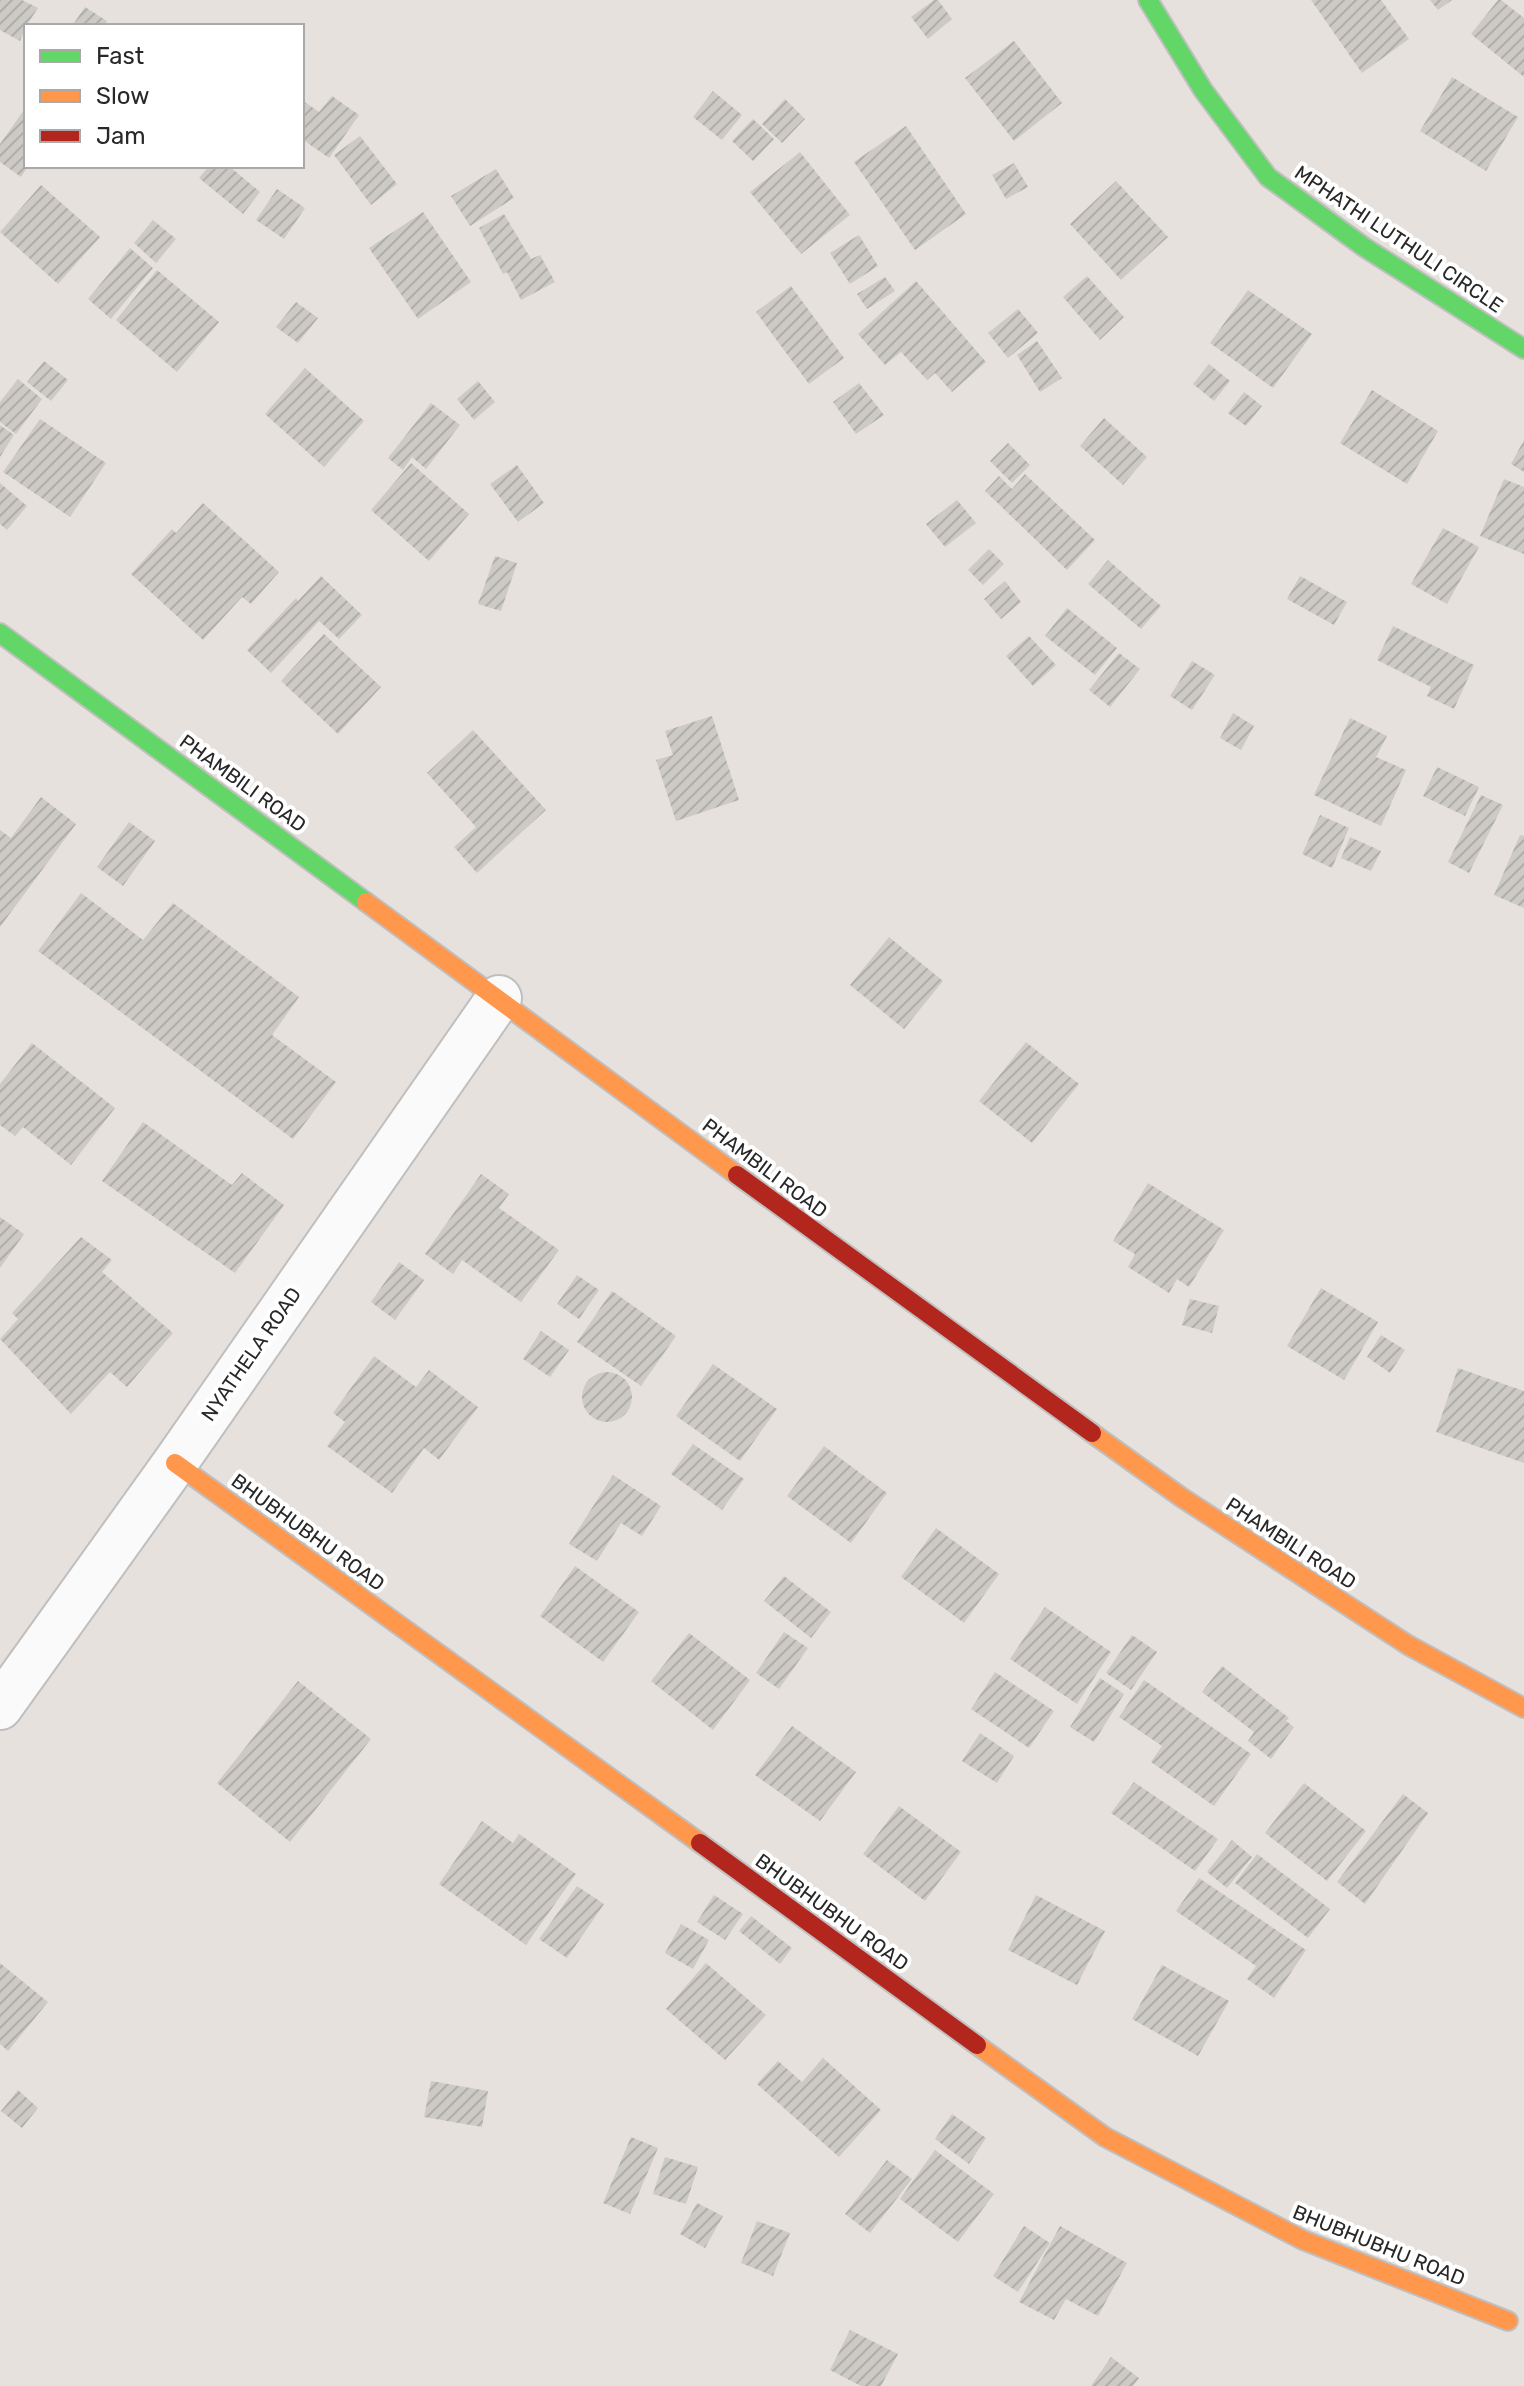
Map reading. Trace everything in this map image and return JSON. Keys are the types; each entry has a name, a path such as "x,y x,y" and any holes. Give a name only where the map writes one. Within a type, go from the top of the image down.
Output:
{"street":[{"name":"MPHATHI LUTHULI CIRCLE","path":"1148,0 1203,90 1268,177 1364,247 1524,349"},
{"name":"PHAMBILI ROAD","path":"0,633 911,1303 1181,1497 1408,1645 1524,1708"},
{"name":"NYATHELA ROAD","path":"0,1707 175,1463 499,998"},
{"name":"BHUBHUBHU ROAD","path":"175,1463 1105,2137 1303,2240 1508,2321"}],"building":[{"path":"0,0 22,0 38,8 27,24 24,24 20,41 0,30"},
{"path":"938,0 952,19 928,39 911,17"},
{"path":"1311,0 1381,0 1409,39 1362,73"},
{"path":"1430,0 1452,0 1438,10"},
{"path":"1498,0 1524,18 1524,77 1471,34"},
{"path":"85,7 107,21 105,24 73,24"},
{"path":"1014,41 1062,103 1014,141 965,78"},
{"path":"1452,77 1518,117 1486,171 1420,131"},
{"path":"713,91 742,115 722,140 693,117"},
{"path":"332,96 359,115 329,158 304,140 304,101 319,112"},
{"path":"785,99 805,119 782,143 762,124"},
{"path":"24,110 24,168 27,168 21,177 0,162 0,144"},
{"path":"753,119 774,139 753,161 732,141"},
{"path":"906,126 966,214 915,250 854,162"},
{"path":"360,136 397,184 371,205 334,155"},
{"path":"800,152 850,215 801,254 750,192"},
{"path":"1014,163 1028,187 1006,199 992,175"},
{"path":"207,168 231,168 260,192 243,214 199,178"},
{"path":"496,169 514,198 470,226 451,196"},
{"path":"1116,181 1168,237 1121,280 1070,224"},
{"path":"41,185 100,237 58,284 0,232"},
{"path":"277,189 305,208 284,239 256,220"},
{"path":"423,212 471,282 418,319 369,248"},
{"path":"504,214 531,259 540,255 555,282 521,300 507,272 503,274 479,228"},
{"path":"153,220 176,239 156,263 134,243"},
{"path":"859,235 878,266 850,284 830,253"},
{"path":"130,248 153,268 111,319 88,299"},
{"path":"157,270 219,322 177,372 116,320"},
{"path":"1087,276 1124,317 1100,340 1063,297"},
{"path":"885,277 895,291 867,309 857,294"},
{"path":"916,281 986,362 952,392 935,373 927,380 901,352 885,365 858,334"},
{"path":"791,286 844,358 809,384 756,312"},
{"path":"1248,290 1312,334 1273,388 1210,343"},
{"path":"296,302 318,318 298,343 276,327"},
{"path":"1018,309 1038,333 1008,358 988,333"},
{"path":"1037,341 1062,378 1040,392 1017,355"},
{"path":"44,361 68,380 51,401 27,382"},
{"path":"1209,364 1230,381 1214,401 1193,384"},
{"path":"305,368 364,421 324,467 265,414"},
{"path":"18,379 42,399 16,434 0,422 0,402"},
{"path":"478,381 495,402 474,420 457,399"},
{"path":"859,383 884,415 856,434 833,402"},
{"path":"1372,390 1438,431 1407,484 1340,443"},
{"path":"1244,392 1262,406 1246,426 1228,413"},
{"path":"431,403 460,425 426,469 412,457 403,470 388,458"},
{"path":"1104,418 1147,457 1123,485 1080,446"},
{"path":"40,419 106,463 70,517 3,472"},
{"path":"0,425 14,435 0,457"},
{"path":"1524,440 1524,472 1511,464"},
{"path":"1008,443 1030,465 1012,483 990,461"},
{"path":"411,463 469,514 429,561 371,510"},
{"path":"517,465 544,503 518,522 490,484"},
{"path":"1025,474 1095,540 1067,570 985,491 999,476 1012,489"},
{"path":"1504,479 1524,487 1524,554 1480,536"},
{"path":"0,483 27,506 7,530 0,524"},
{"path":"957,500 976,523 945,547 926,524"},
{"path":"203,503 279,572 251,604 242,597 203,640 131,574 172,529 176,533"},
{"path":"1443,528 1479,547 1447,604 1411,584"},
{"path":"989,549 1004,564 983,585 968,570"},
{"path":"495,556 517,563 501,611 478,604"},
{"path":"1108,560 1161,606 1141,629 1088,584"},
{"path":"321,576 362,615 339,639 319,621 271,673 247,650"},
{"path":"1300,576 1347,602 1334,625 1287,599"},
{"path":"1005,581 1021,602 1001,619 984,599"},
{"path":"1067,608 1117,648 1095,675 1045,636"},
{"path":"1393,626 1474,665 1454,709 1427,696 1431,687 1377,660"},
{"path":"324,634 381,687 338,734 281,681"},
{"path":"1029,636 1056,665 1033,686 1006,656"},
{"path":"1119,653 1140,669 1110,707 1089,690"},
{"path":"1192,661 1215,675 1192,710 1170,696"},
{"path":"1233,713 1254,726 1241,750 1220,738"},
{"path":"712,716 739,800 676,821 656,760 673,755 665,731"},
{"path":"1350,718 1387,736 1376,757 1406,770 1381,826 1314,795"},
{"path":"473,730 546,810 477,873 454,847 476,827 427,773"},
{"path":"1437,767 1479,787 1465,816 1423,796"},
{"path":"1481,795 1503,805 1469,873 1448,862"},
{"path":"41,797 76,824 0,927 0,830 11,838"},
{"path":"1320,815 1349,828 1332,868 1302,854"},
{"path":"129,822 155,841 123,886 97,867"},
{"path":"1520,835 1524,836 1524,908 1494,895"},
{"path":"1350,837 1381,851 1371,871 1341,858"},
{"path":"81,893 143,940 173,903 299,997 272,1035 336,1082 293,1139 38,951"},
{"path":"889,937 943,981 904,1029 850,985"},
{"path":"1026,1042 1079,1084 1032,1143 979,1101"},
{"path":"32,1043 115,1108 71,1165 23,1127 15,1136 0,1125 0,1084"},
{"path":"143,1122 232,1185 242,1173 284,1205 235,1273 102,1181"},
{"path":"481,1174 509,1194 499,1208 559,1250 521,1302 462,1260 453,1274 425,1254"},
{"path":"1148,1183 1224,1230 1189,1287 1177,1279 1169,1293 1128,1267 1135,1254 1113,1241"},
{"path":"0,1217 24,1234 0,1268"},
{"path":"81,1237 112,1260 102,1272 173,1333 127,1387 110,1372 71,1414 0,1339 18,1319 12,1313"},
{"path":"399,1262 424,1280 395,1320 371,1302"},
{"path":"577,1275 599,1290 579,1319 557,1304"},
{"path":"1321,1288 1378,1322 1344,1380 1287,1346"},
{"path":"612,1291 676,1336 641,1386 577,1342"},
{"path":"1190,1299 1219,1306 1212,1333 1182,1325"},
{"path":"541,1331 569,1350 550,1377 523,1359"},
{"path":"1381,1335 1405,1350 1390,1373 1367,1357"},
{"path":"374,1356 416,1387 429,1370 478,1407 439,1460 424,1448 392,1493 327,1446 345,1422 333,1413"},
{"path":"713,1364 777,1409 740,1461 676,1416"},
{"path":"1458,1368 1524,1391 1524,1463 1436,1432"},
{"path":"607,1372 625,1379 632,1397 625,1415 607,1422 589,1415 582,1397 589,1379"},
{"path":"693,1444 744,1479 722,1510 671,1474"},
{"path":"824,1446 887,1493 851,1543 787,1496"},
{"path":"613,1475 661,1506 642,1536 621,1523 597,1561 569,1544"},
{"path":"936,1528 999,1574 964,1623 901,1577"},
{"path":"575,1566 639,1612 603,1662 540,1616"},
{"path":"784,1576 831,1612 811,1638 764,1601"},
{"path":"1045,1607 1111,1652 1077,1704 1010,1659"},
{"path":"784,1632 808,1648 779,1689 756,1673"},
{"path":"689,1633 750,1680 713,1730 651,1681"},
{"path":"1132,1635 1157,1652 1131,1690 1106,1673"},
{"path":"1222,1666 1289,1718 1286,1721 1294,1727 1271,1759 1248,1741 1254,1732 1202,1692"},
{"path":"995,1672 1054,1711 1029,1748 971,1709"},
{"path":"1100,1678 1124,1694 1094,1742 1070,1727"},
{"path":"1144,1680 1251,1754 1214,1806 1151,1762 1162,1746 1119,1717"},
{"path":"298,1681 371,1739 290,1842 217,1783"},
{"path":"792,1726 856,1772 820,1821 755,1775"},
{"path":"980,1733 1014,1756 997,1783 962,1761"},
{"path":"1134,1782 1218,1839 1195,1871 1111,1813"},
{"path":"1304,1783 1366,1831 1327,1881 1265,1833"},
{"path":"1403,1794 1428,1813 1365,1904 1337,1882"},
{"path":"899,1806 961,1852 925,1901 863,1854"},
{"path":"482,1821 513,1843 519,1834 576,1874 526,1945 439,1884"},
{"path":"1232,1840 1252,1857 1227,1888 1207,1872"},
{"path":"1257,1854 1330,1909 1308,1938 1235,1883"},
{"path":"1199,1878 1306,1950 1274,1998 1247,1979 1256,1966 1176,1911"},
{"path":"577,1886 604,1904 567,1958 539,1939"},
{"path":"714,1895 743,1914 725,1940 697,1922"},
{"path":"1036,1895 1105,1931 1077,1985 1008,1950"},
{"path":"751,1916 792,1948 780,1964 739,1931"},
{"path":"681,1924 709,1940 693,1969 665,1953"},
{"path":"0,1963 48,2002 8,2051 0,2044"},
{"path":"706,1963 766,2015 725,2060 666,2009"},
{"path":"1162,1965 1229,2001 1198,2056 1132,2019"},
{"path":"823,2058 881,2110 839,2157 757,2084 778,2061 802,2082"},
{"path":"431,2081 488,2091 482,2127 424,2117"},
{"path":"18,2090 38,2108 22,2128 1,2111"},
{"path":"952,2114 986,2138 969,2164 935,2139"},
{"path":"631,2137 658,2148 630,2214 603,2203"},
{"path":"935,2150 994,2194 958,2242 900,2199"},
{"path":"665,2157 698,2167 686,2204 653,2194"},
{"path":"887,2160 912,2179 870,2233 845,2214"},
{"path":"697,2203 723,2216 705,2248 680,2234"},
{"path":"757,2221 790,2233 773,2276 741,2263"},
{"path":"1024,2226 1050,2243 1018,2292 993,2276"},
{"path":"1060,2226 1127,2263 1098,2316 1066,2299 1054,2320 1019,2302"},
{"path":"850,2330 898,2354 881,2386 861,2386 830,2370"},
{"path":"1111,2357 1139,2378 1133,2386 1091,2386"}],"traffic: fast":[{"path":"1148,0 1203,90 1268,177 1364,247 1524,349"},
{"path":"0,633 366,902"}],"traffic: slow":[{"path":"366,902 737,1175"},
{"path":"1092,1433 1181,1497 1408,1645 1524,1708"},
{"path":"175,1463 700,1843"},
{"path":"977,2045 1105,2137 1303,2240 1508,2321"}],"traffic: jam":[{"path":"737,1175 1092,1433"},
{"path":"700,1843 977,2045"}]}
